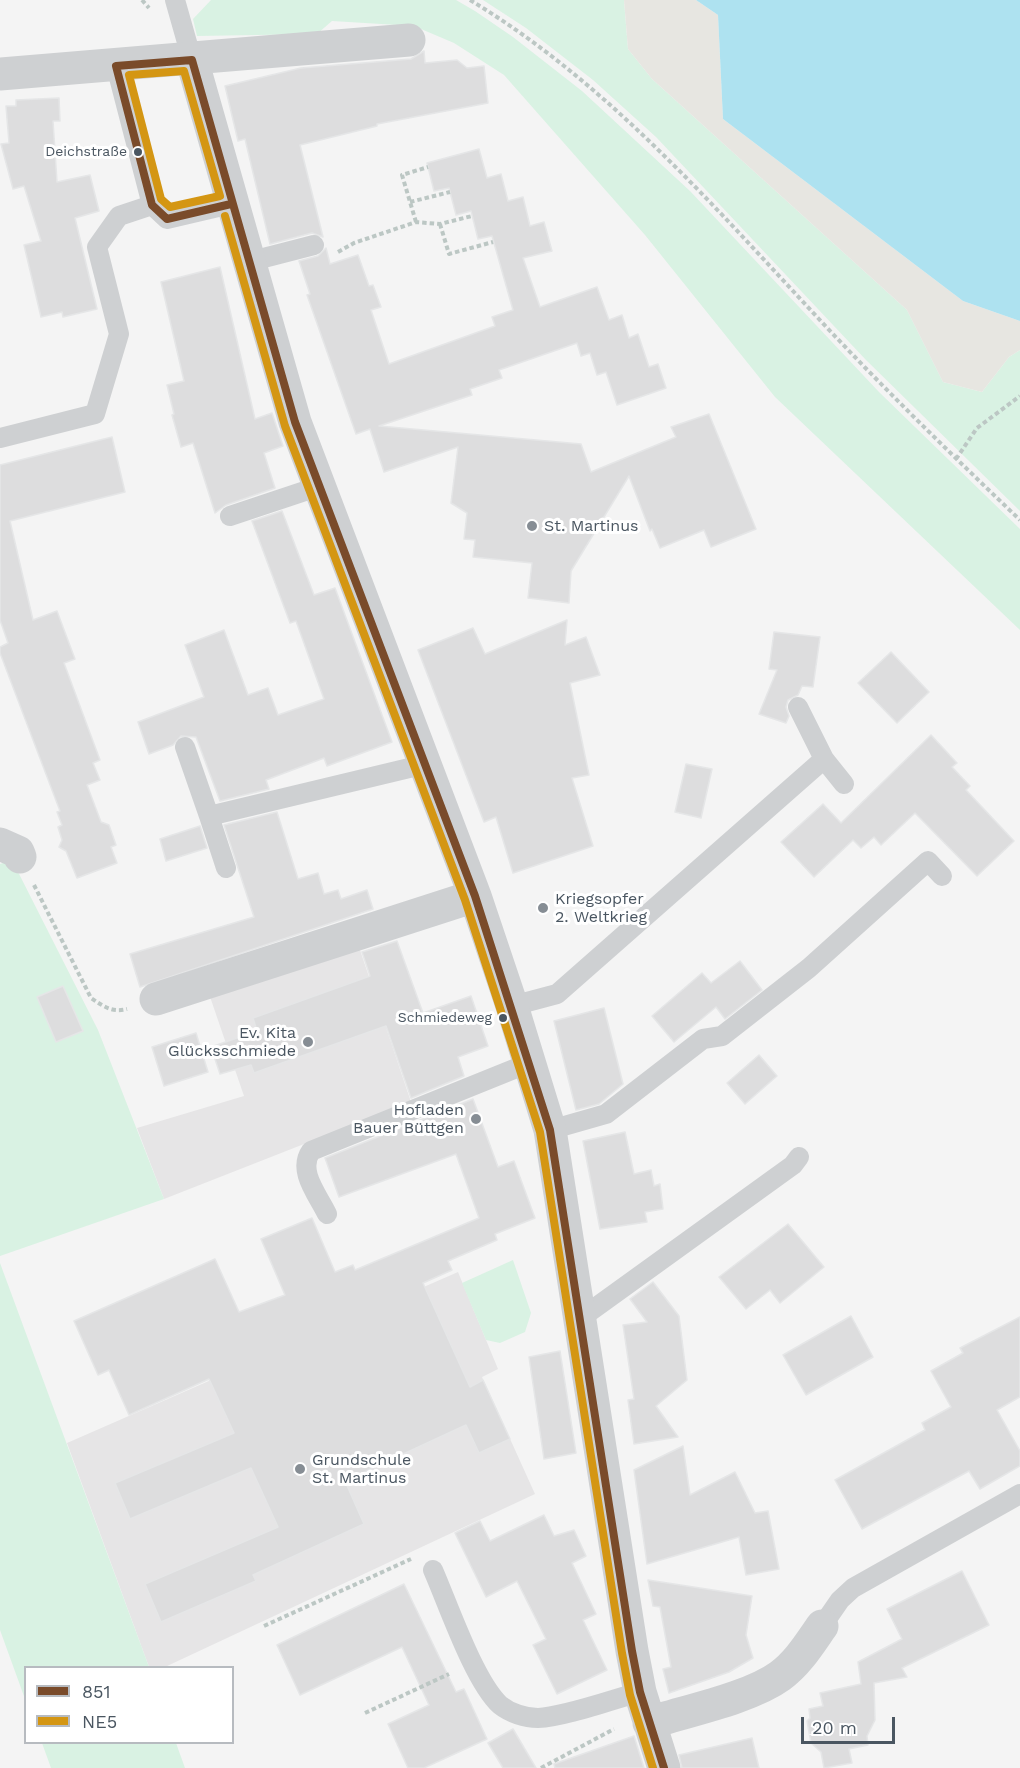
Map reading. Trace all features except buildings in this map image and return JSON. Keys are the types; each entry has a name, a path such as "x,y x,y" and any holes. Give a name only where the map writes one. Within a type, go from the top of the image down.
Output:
{"street":[{"path":"0,74 192,60 409,40"},
{"path":"192,60 231,204 295,422 475,896 512,1005 550,1130 645,1708 664,1768"},
{"path":"156,999 475,896"},
{"path":"645,1708 754,1690 780,1676 804,1652 822,1626"}],"lane":[{"path":"175,0 192,60"},
{"path":"116,66 152,206 167,219 231,204"},
{"path":"0,438 95,414 119,334 97,247 119,216 152,206"},
{"path":"248,262 314,245"},
{"path":"231,516 320,486"},
{"path":"798,707 824,759 844,784"},
{"path":"185,747 226,868"},
{"path":"512,1005 556,994 824,759"},
{"path":"209,816 426,764"},
{"path":"550,1130 606,1114 703,1039 722,1036 809,968 927,861 942,876"},
{"path":"327,1214 305,1171 304,1162 311,1151 530,1063"},
{"path":"581,1318 793,1165 799,1157"},
{"path":"822,1626 840,1600 853,1588 1020,1494"},
{"path":"433,1570 474,1663 497,1702 510,1711 527,1717 544,1718 645,1708"}],"path":[{"path":"470,0 521,32 650,142 863,366 1020,520"},
{"path":"416,222 402,175 428,168"},
{"path":"410,202 450,192"},
{"path":"335,254 354,243 416,222 440,224 472,216"},
{"path":"440,224 449,254 494,242"},
{"path":"956,459 977,428 1020,396"},
{"path":"10,851 91,998 107,1009 119,1011 156,999"},
{"path":"264,1626 416,1556 433,1570"},
{"path":"365,1713 474,1663"},
{"path":"541,1768 627,1722 645,1708"}],"shaded area":[{"name":"Ev. Kita Glücksschmiede","path":"356,938 411,1102 164,1199 137,1128 244,1096 207,988"},
{"name":"Grundschule St. Martinus","path":"458,1272 498,1369 482,1377 535,1494 167,1666 149,1666 67,1443"}],"green space":[{"path":"211,0 456,0 513,37 582,91 690,191 879,392 1020,529 1020,630 775,397 645,235 504,75 454,43 414,26 332,21 317,34 197,36 193,19"},
{"path":"483,0 624,0 628,49 652,79 907,310 943,382 982,392 1009,357 1020,350 1020,511 866,360 656,137 593,80 526,28"},
{"path":"12,860 98,1030 164,1199 0,1256 0,864"},
{"path":"513,1260 531,1313 525,1332 500,1343 486,1340 462,1283"},
{"path":"0,1263 149,1666 24,1666 24,1696 0,1630"},
{"path":"42,1744 176,1744 185,1768 51,1768"}],"sand":[{"path":"624,0 696,0 718,15 723,119 963,301 1020,321 1020,350 1009,357 982,392 943,382 907,310 652,79 628,49"}],"water":[{"path":"696,0 1020,0 1020,321 963,301 723,119 718,15"}],"transit line":[{"name":"851","path":"231,204 167,219 152,205 116,66 192,60 295,422 475,896 550,1130 632,1651 640,1692 664,1768"},
{"name":"NE5","path":"184,71 220,196 170,207 161,199 129,75 184,71"},
{"name":"NE5","path":"225,216 285,426 465,900 540,1132 622,1653 630,1695 653,1768"}],"place":[{"name":"Deichstraße","path":"138,152"},
{"name":"St. Martinus","path":"532,526"},
{"name":"Kriegsopfer 2. Weltkrieg","path":"543,908"},
{"name":"Schmiedeweg","path":"503,1018"},
{"name":"Ev. Kita Glücksschmiede","path":"308,1042"},
{"name":"Hofladen Bauer Büttgen","path":"476,1119"},
{"name":"Grundschule St. Martinus","path":"300,1469"}]}
